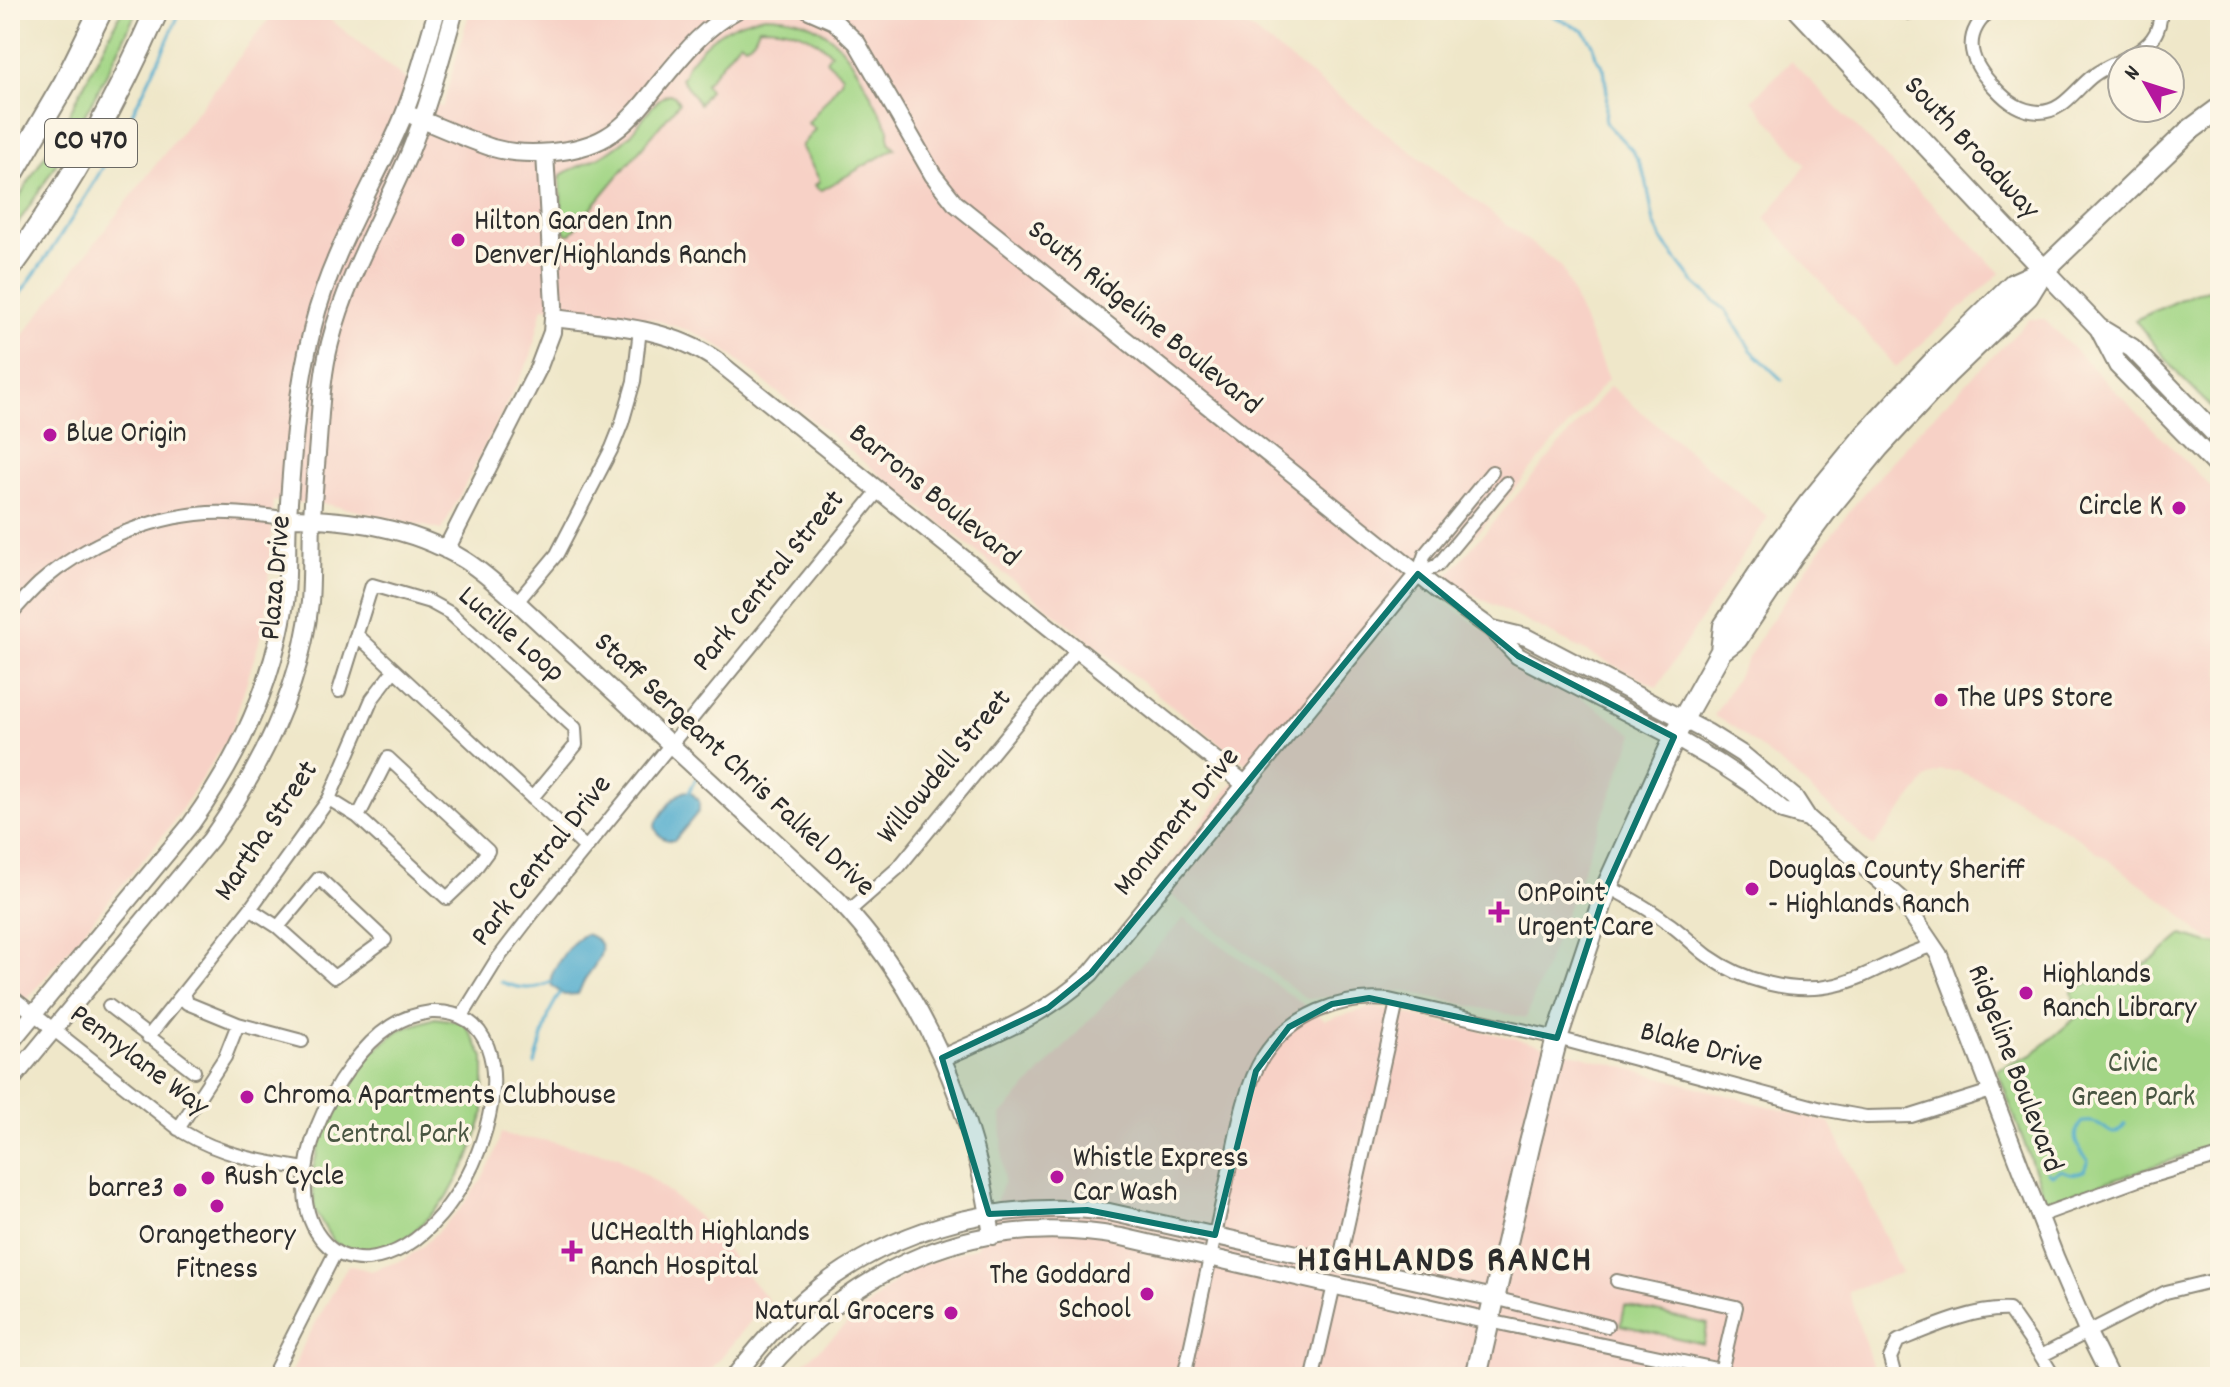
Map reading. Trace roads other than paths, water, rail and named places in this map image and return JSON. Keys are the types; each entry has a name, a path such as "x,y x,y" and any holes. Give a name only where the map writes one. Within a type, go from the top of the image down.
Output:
{"highway":[{"name":"CO 470","path":"10,177 65,83 101,10"},
{"name":"CO 470","path":"10,268 95,136 157,10"}],"main road":[{"name":"South Broadway","path":"1799,10 2099,328 2132,348 2220,439"},
{"path":"1476,1377 1557,1038 1607,886 1679,728 1721,651 1737,639 1792,557 1879,447 1948,373 2028,296 2044,270 2190,130 2220,108"},
{"name":"South Broadway","path":"2099,328 2118,365 2220,469"}],"street":[{"name":"Plaza Drive","path":"10,1043 216,790 239,749 263,691 285,599 288,518 301,386 313,323 335,262 405,113 437,10"},
{"name":"Plaza Drive","path":"10,1082 211,839 242,793 266,749 286,700 310,602 312,518 322,389 330,342 354,269 422,120 455,10"},
{"path":"405,113 495,149 545,154 581,148 607,137 634,114 695,40 718,20 737,10"},
{"name":"South Ridgeline Boulevard","path":"809,10 834,21 857,43 933,175 955,203 1418,574 1492,629 1518,656 1679,728"},
{"path":"1991,10 1979,21 1974,34 1975,65 2010,104 2041,112 2059,106 2093,75 2145,47 2159,26 2161,10"},
{"path":"446,550 549,343 554,318 545,154"},
{"name":"Barrons Boulevard","path":"554,318 640,329 676,339 707,353 1246,785"},
{"path":"517,602 557,554 612,448 634,381 640,329"},
{"name":"Monument Drive","path":"942,1058 1028,1019 1080,984 1418,574 1425,554 1492,472"},
{"name":"Monument Drive","path":"1418,574 1438,565 1506,483"},
{"name":"Park Central Street","path":"671,744 879,490"},
{"path":"10,615 40,583 79,555 130,530 167,518 210,513 288,518"},
{"name":"Staff Sergeant Chris Falkel Drive","path":"288,518 345,521 385,528 446,550 483,573 849,911 902,984 942,1058 968,1130 992,1236"},
{"name":"Lucille Loop","path":"339,691 372,585 430,602 450,613 575,728 576,745 532,798"},
{"path":"357,635 586,848"},
{"name":"Willowdell Street","path":"849,911 898,868 1077,650"},
{"name":"Martha Street","path":"148,1037 250,909 329,799 372,699 394,670"},
{"name":"Ridgeline Boulevard","path":"1679,728 1783,811 1808,818 1901,899 1939,955 2069,1293 2110,1377"},
{"name":"Park Central Drive","path":"462,1016 496,961 671,744"},
{"path":"329,799 358,817 447,898 469,877 488,851 388,758 358,817"},
{"path":"250,909 278,927 334,977 385,940 319,878 278,927"},
{"path":"1607,886 1665,920 1721,964 1747,976 1785,986 1825,987 1846,983 1919,949 1933,946"},
{"path":"184,992 187,1003 238,1024 302,1041"},
{"name":"Pennylane Way","path":"10,995 178,1129 199,1142 231,1154 306,1169"},
{"name":"Blake Drive","path":"1184,1377 1250,1088 1262,1058 1289,1027 1332,1004 1369,998 1397,1002 1557,1038 1822,1109 1866,1117 1911,1116 1991,1091"},
{"path":"1339,1263 1397,1002"},
{"path":"109,1006 194,1071"},
{"path":"444,1012 462,1016 483,1040 492,1068 493,1084 488,1125 470,1172 444,1210 406,1246 369,1259 335,1253 319,1236 311,1220 306,1196 306,1169 315,1135 333,1092 366,1047 393,1025 419,1014 444,1012"},
{"path":"178,1129 225,1057 238,1024"},
{"path":"2039,1216 2138,1180 2220,1156"},
{"path":"734,1377 784,1319 807,1298 868,1257 942,1225 989,1214 1036,1209 1087,1210 1124,1215 1607,1326"},
{"path":"762,1377 836,1302 900,1264 957,1243 1041,1230 1122,1237 1721,1374 1736,1307 1617,1281"},
{"path":"272,1377 335,1253"},
{"path":"2041,1356 2166,1292 2220,1279"},
{"path":"1313,1377 1334,1285"},
{"path":"1895,1377 1890,1358 1898,1341 1991,1309 2009,1310 2054,1377"}],"water":[{"path":"686,791 699,801 699,811 675,840 665,839 659,835 655,825 672,800"},
{"path":"585,934 599,942 601,952 578,994 564,995 552,986 551,977 565,952"}],"waterway":[{"path":"10,307 60,237 105,164 181,10"},
{"path":"1546,10 1584,31 1593,44 1596,57 1604,69 1607,92 1605,122 1638,160 1646,179 1654,223 1662,240 1692,280 1727,312 1751,350 1782,380"},
{"path":"689,792 696,778"},
{"path":"501,982 526,988 551,982"},
{"path":"535,1064 550,1011 560,993"},
{"path":"2047,1172 2052,1175 2061,1170 2072,1174 2084,1171 2088,1160 2075,1137 2082,1122 2094,1122 2113,1133 2125,1124"}],"place":[{"name":"Hilton Garden Inn Denver/Highlands Ranch","path":"458,240"},
{"name":"Blue Origin","path":"50,435"},
{"name":"Circle K","path":"2179,508"},
{"name":"The UPS Store","path":"1941,700"},
{"name":"Douglas County Sheriff - Highlands Ranch","path":"1752,889"},
{"name":"OnPoint Urgent Care","path":"1499,912"},
{"name":"Highlands Ranch Library","path":"2026,993"},
{"name":"Chroma Apartments Clubhouse","path":"247,1097"},
{"name":"Whistle Express Car Wash","path":"1057,1177"},
{"name":"Rush Cycle","path":"208,1178"},
{"name":"barre3","path":"180,1190"},
{"name":"Orangetheory Fitness","path":"217,1206"},
{"name":"UCHealth Highlands Ranch Hospital","path":"572,1251"},
{"name":"The Goddard School","path":"1147,1294"},
{"name":"Natural Grocers","path":"951,1313"}],"district":[{"name":"HIGHLANDS RANCH","path":"1445,1262"}],"park label":[{"name":"Civic Green Park","path":"2133,1082"},
{"name":"Central Park","path":"398,1136"}]}
